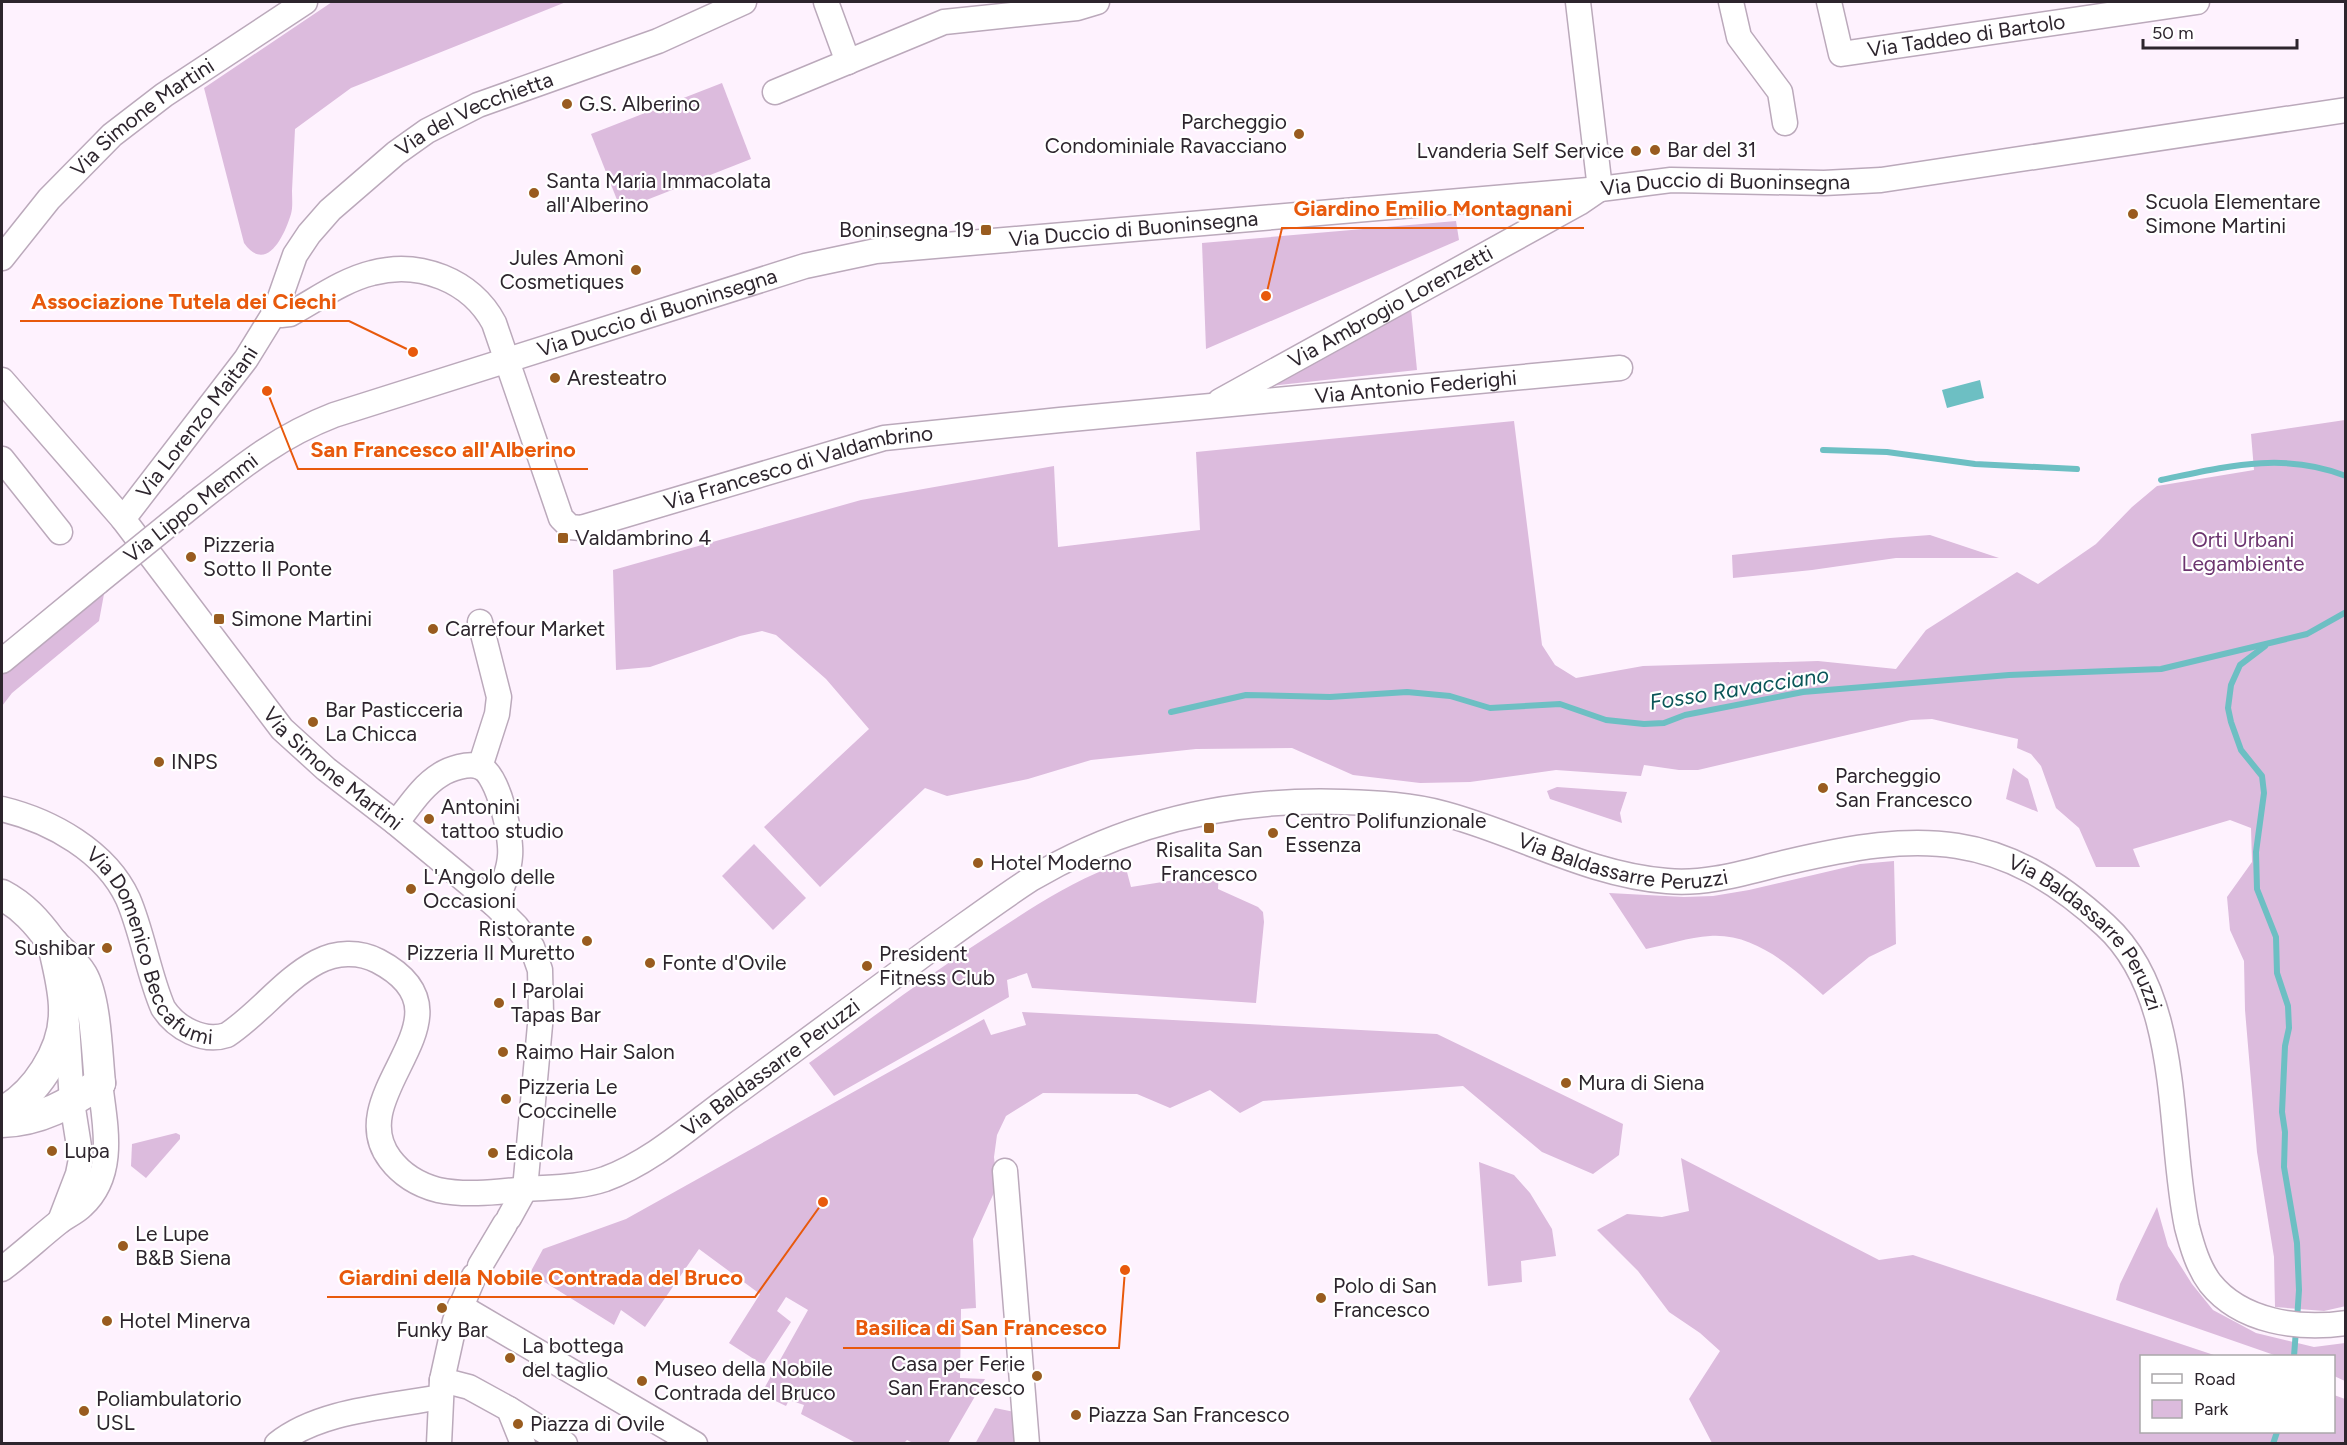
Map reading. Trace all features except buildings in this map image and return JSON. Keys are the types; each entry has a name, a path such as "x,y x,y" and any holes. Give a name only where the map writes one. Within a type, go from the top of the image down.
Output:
{"main road":[{"path":"2,895 37,921 53,943 75,965 88,988 100,1083 37,1104 22,1100 2,1112"},
{"path":"2,1122 21,1121 37,1104 64,1013 53,943"}],"street":[{"name":"Via Simone Martini","path":"2,258 49,199 112,135 164,95 305,2"},
{"name":"Via del Vecchietta","path":"275,312 296,255 318,223 353,189 412,140 441,123 500,96 675,34 744,2"},
{"path":"826,2 848,62"},
{"path":"775,92 944,22 1077,8 1097,2"},
{"path":"1578,2 1600,189"},
{"path":"1731,2 1739,37 1780,92 1785,123"},
{"name":"Via Taddeo di Bartolo","path":"1828,2 1841,54 2197,2"},
{"name":"Via Duccio di Buoninsegna","path":"506,359 805,266 868,253 1206,221 1600,189 1671,180 1824,183 1881,180 2346,110"},
{"name":"Via Ambrogio Lorenzetti","path":"1213,405 1579,203 1600,189"},
{"path":"296,255 297,272 302,283 311,290 326,295"},
{"path":"275,312 280,315 290,314 353,280 384,270 409,269 439,276 464,288 485,306 494,323 506,359"},
{"name":"Via Lorenzo Maitani","path":"123,519 236,374 275,312"},
{"name":"Via Francesco di Valdambrino","path":"506,359 561,518 567,525 575,528 588,528 884,438 1213,405"},
{"name":"Via Lippo Memmi","path":"2,661 260,453 304,427 369,402 506,359"},
{"name":"Via Antonio Federighi","path":"1213,405 1620,368"},
{"name":"Via Simone Martini","path":"2,380 123,519 282,729 326,769 396,823 495,905 525,937 536,954 541,978 541,1014 525,1189"},
{"path":"2,459 60,532"},
{"path":"480,622 498,690 499,703 480,767"},
{"path":"396,823 436,777 460,767 480,767 492,780 499,797 510,849 507,872 495,905"},
{"name":"Via Baldassarre Peruzzi","path":"525,1189 550,1189 588,1184 605,1179 633,1165 656,1151 1026,883 1063,861 1102,843 1190,815 1240,806 1288,802 1355,802 1410,807 1447,814 1608,870 1647,879 1680,882 1718,878 1870,845 1900,842 1936,843 1989,852 2031,869 2064,890 2121,942 2141,975 2154,1007 2170,1087 2184,1213 2204,1274 2223,1296 2238,1307 2269,1320 2320,1325 2346,1323"},
{"name":"Via Domenico Beccafumi","path":"2,809 36,820 61,832 88,850 107,869 127,898 147,965 164,1008 174,1022 200,1036 213,1038 227,1035 302,972 329,957 340,954 361,955 370,957 392,970 403,979 411,992 418,1012 408,1048 383,1102 378,1127 381,1146 394,1165 430,1187 481,1193 525,1189"},
{"path":"60,1221 80,1169 79,1143 71,1092 69,1037 64,1013"},
{"path":"2,1269 85,1203 98,1184 105,1168 106,1145 100,1083"},
{"path":"37,1104 79,1143"},
{"path":"1005,1171 1027,1443"},
{"path":"440,1443 441,1388 460,1306 477,1271 525,1189"},
{"path":"460,1306 695,1443"},
{"path":"277,1443 295,1430 320,1420 441,1388 469,1387 565,1443"},
{"path":"509,1409 524,1443"}],"green space":[{"path":"332,2 566,2 351,88 295,129 291,214 284,233 273,249 267,254 260,255 252,252 244,243 204,88"},
{"path":"722,83 751,159 621,210 591,134"},
{"path":"1456,221 1459,240 1206,349 1202,243"},
{"path":"1411,309 1417,370 1270,386"},
{"name":"Orti Urbani Legambiente","path":"2345,420 2346,1306 2324,1311 2275,1307 2274,1257 2257,1152 2245,1010 2244,961 2230,930 2227,897 2252,862 2251,828 2230,820 2133,849 2140,867 2096,867 2079,828 2056,808 2041,766 2031,754 2017,748 2018,739 1932,719 1911,720 1698,770 1644,765 1641,776 1556,770 1470,782 1420,783 1353,775 1292,748 1196,749 1091,760 1028,779 947,796 925,788 820,887 764,827 869,729 826,679 776,635 762,631 740,636 650,667 616,670 613,570 861,500 1054,466 1058,547 1200,530 1196,452 1514,421 1542,645 1555,665 1576,678 1643,666 1818,661 1896,669 1926,630 2017,572 2038,584 2096,544 2132,507 2157,486 2254,470 2251,434"},
{"path":"1930,535 1999,558 1896,558 1733,578 1732,555"},
{"path":"104,594 99,621 12,693 2,706 2,675"},
{"path":"2013,768 2028,779 2038,812 2006,799"},
{"path":"1557,787 1627,792 1620,813 1622,823 1550,799 1547,791"},
{"path":"754,844 806,898 773,930 722,876"},
{"path":"1894,861 1896,944 1869,957 1823,995 1772,954 1742,940 1710,936 1686,939 1646,949 1609,893 1684,897 1713,896 1860,864"},
{"path":"1109,868 1127,872 1131,887 1219,873 1218,889 1258,907 1263,912 1264,922 1256,1003 1032,988 1027,973 1007,980 1009,997 834,1096 809,1063 928,977 1014,919 1067,888"},
{"path":"1022,1012 1437,1034 1623,1124 1619,1155 1593,1174 1542,1152 1463,1086 1263,1101 1240,1113 1210,1090 1170,1108 1137,1094 1043,1093 1006,1116 997,1135 994,1157 997,1186 973,1239 976,1308 961,1309 960,1378 985,1379 948,1443 913,1443 907,1440 904,1443 856,1443 801,1414 804,1405 789,1400 786,1406 761,1394 808,1310 786,1297 777,1311 791,1322 763,1365 729,1343 760,1294 699,1249 645,1327 621,1310 614,1325 530,1273 543,1249 626,1219 984,1019 991,1035 1026,1025"},
{"path":"176,1133 180,1135 180,1139 146,1178 131,1166 132,1144"},
{"path":"1681,1158 1879,1260 1913,1255 2214,1355 2140,1355 2140,1433 2335,1433 2335,1395 2345,1399 2345,1443 1712,1443 1689,1399 1720,1351 1700,1333 1669,1312 1638,1271 1597,1230 1627,1214 1662,1217 1689,1211"},
{"path":"1479,1162 1514,1175 1530,1193 1552,1229 1556,1256 1521,1261 1522,1282 1488,1286"},
{"path":"2157,1207 2168,1246 2192,1284 2213,1310 2256,1333 2314,1347 2345,1343 2345,1381 2335,1376 2335,1355 2274,1355 2116,1300 2120,1284"},
{"path":"995,1408 1019,1413 1021,1443 975,1444"}],"water":[{"path":"1980,380 1984,398 1947,408 1942,390"}],"waterway":[{"path":"1823,450 1887,452 1975,464 2077,469"},
{"path":"2161,480 2231,466 2276,463 2323,468 2346,476"},
{"name":"Fosso Ravacciano","path":"1171,712 1246,695 1330,697 1407,692 1450,696 1490,708 1560,704 1606,720 1644,724 1664,723 1685,715 1803,692 2009,675 2161,669 2307,634 2346,612"},
{"path":"2265,646 2240,665 2231,685 2228,708 2241,750 2262,776 2264,793 2256,852 2257,889 2276,937 2277,973 2288,1006 2289,1028 2285,1046 2282,1112 2285,1132 2284,1167 2297,1243 2299,1290 2297,1320"},
{"path":"2294,1355 2296,1330"},
{"path":"2273,1444 2277,1433"}],"place":[{"name":"G.S. Alberino","path":"567,104"},
{"name":"Parcheggio Condominiale Ravacciano","path":"1299,134"},
{"name":"Bar del 31","path":"1655,150"},
{"name":"Lvanderia Self Service","path":"1636,151"},
{"name":"Santa Maria Immacolata all'Alberino","path":"534,193"},
{"name":"Scuola Elementare Simone Martini","path":"2133,214"},
{"name":"Boninsegna 19","path":"986,230"},
{"name":"Jules Amonì Cosmetiques","path":"636,270"},
{"name":"Giardino Emilio Montagnani","path":"1266,296"},
{"name":"Associazione Tutela dei Ciechi","path":"413,352"},
{"name":"Aresteatro","path":"555,378"},
{"name":"San Francesco all'Alberino","path":"267,391"},
{"name":"Valdambrino 4","path":"563,538"},
{"name":"Pizzeria Sotto Il Ponte","path":"191,557"},
{"name":"Simone Martini","path":"219,619"},
{"name":"Carrefour Market","path":"433,629"},
{"name":"Bar Pasticceria La Chicca","path":"313,722"},
{"name":"INPS","path":"159,762"},
{"name":"Parcheggio San Francesco","path":"1823,788"},
{"name":"Antonini tattoo studio","path":"429,819"},
{"name":"Risalita San Francesco","path":"1209,828"},
{"name":"Centro Polifunzionale Essenza","path":"1273,833"},
{"name":"Hotel Moderno","path":"978,863"},
{"name":"L'Angolo delle Occasioni","path":"411,889"},
{"name":"Ristorante Pizzeria Il Muretto","path":"587,941"},
{"name":"Sushibar","path":"107,948"},
{"name":"Fonte d'Ovile","path":"650,963"},
{"name":"President Fitness Club","path":"867,966"},
{"name":"I Parolai Tapas Bar","path":"499,1003"},
{"name":"Raimo Hair Salon","path":"503,1052"},
{"name":"Mura di Siena","path":"1566,1083"},
{"name":"Pizzeria Le Coccinelle","path":"506,1099"},
{"name":"Lupa","path":"52,1151"},
{"name":"Edicola","path":"493,1153"},
{"name":"Giardini della Nobile Contrada del Bruco","path":"823,1202"},
{"name":"Le Lupe B&B Siena","path":"123,1246"},
{"name":"Basilica di San Francesco","path":"1125,1270"},
{"name":"Polo di San Francesco","path":"1321,1298"},
{"name":"Funky Bar","path":"442,1308"},
{"name":"Hotel Minerva","path":"107,1321"},
{"name":"La bottega del taglio","path":"510,1358"},
{"name":"Casa per Ferie San Francesco","path":"1037,1376"},
{"name":"Museo della Nobile Contrada del Bruco","path":"642,1381"},
{"name":"Poliambulatorio USL","path":"84,1411"},
{"name":"Piazza San Francesco","path":"1076,1415"},
{"name":"Piazza di Ovile","path":"518,1424"}]}
